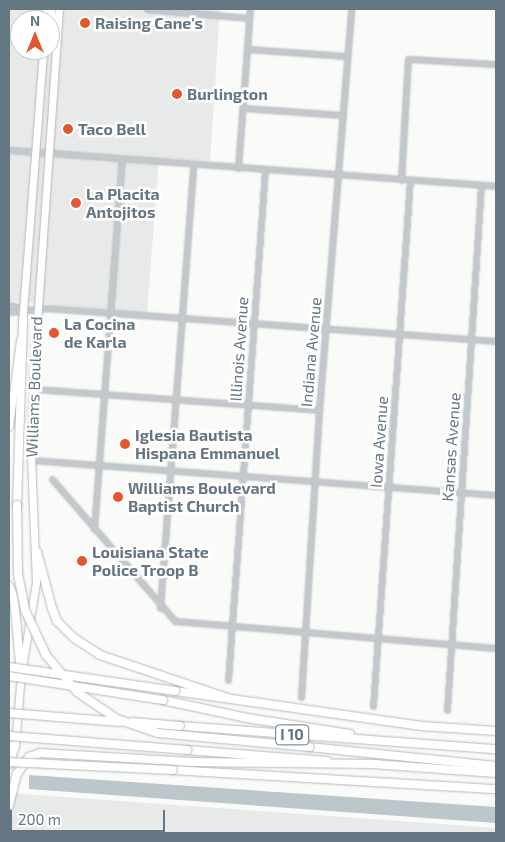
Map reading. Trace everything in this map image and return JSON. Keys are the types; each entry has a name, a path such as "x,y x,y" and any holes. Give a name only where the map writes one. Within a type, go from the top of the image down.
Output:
{"highway":[{"path":"23,320 16,542 20,591 35,635 51,661 72,686 117,719 158,733 496,766"},
{"path":"37,552 57,621 74,638 100,655 187,682 239,703"},
{"path":"9,586 14,598 22,674"},
{"path":"9,667 239,703 422,726 496,731"},
{"path":"9,676 163,700 247,718 404,742"},
{"name":"I 10","path":"9,714 496,749"},
{"name":"I 10","path":"9,736 496,773"},
{"path":"9,805 17,774 29,757 40,753 191,762 377,764"},
{"path":"9,763 173,770 496,789"}],"main road":[{"name":"Williams Boulevard","path":"9,426 23,320 42,60"},
{"name":"Williams Boulevard","path":"9,763 33,608 37,552 31,460 37,308 55,60"}],"street":[{"path":"146,9 250,18"},
{"path":"238,168 250,9"},
{"name":"Indiana Avenue","path":"301,698 319,410 351,9"},
{"path":"247,49 346,56"},
{"path":"401,180 409,59 496,64"},
{"path":"242,108 343,114"},
{"path":"9,150 338,176 496,186"},
{"path":"94,529 106,394 122,159"},
{"path":"160,608 178,399 193,164"},
{"name":"Illinois Avenue","path":"228,680 245,476 253,323 265,170"},
{"name":"Iowa Avenue","path":"373,706 410,180"},
{"name":"Kansas Avenue","path":"447,710 481,185"},
{"path":"9,304 24,308 111,312 496,341"},
{"path":"9,312 24,308"},
{"path":"34,389 319,410"},
{"path":"31,460 496,494"},
{"path":"52,479 160,608 175,621 183,624 496,648"}],"shaded area":[{"path":"9,9 220,9 210,161 159,158 147,313 9,301"},
{"path":"29,775 496,807 496,823 29,789"},
{"path":"9,793 496,828 496,833 9,833"}],"place":[{"name":"Raising Cane's","path":"85,23"},
{"name":"Burlington","path":"177,94"},
{"name":"Taco Bell","path":"68,129"},
{"name":"La Placita Antojitos","path":"76,203"},
{"name":"La Cocina de Karla","path":"54,333"},
{"name":"Iglesia Bautista Hispana Emmanuel","path":"125,444"},
{"name":"Williams Boulevard Baptist Church","path":"118,497"},
{"name":"Louisiana State Police Troop B","path":"82,561"}]}
